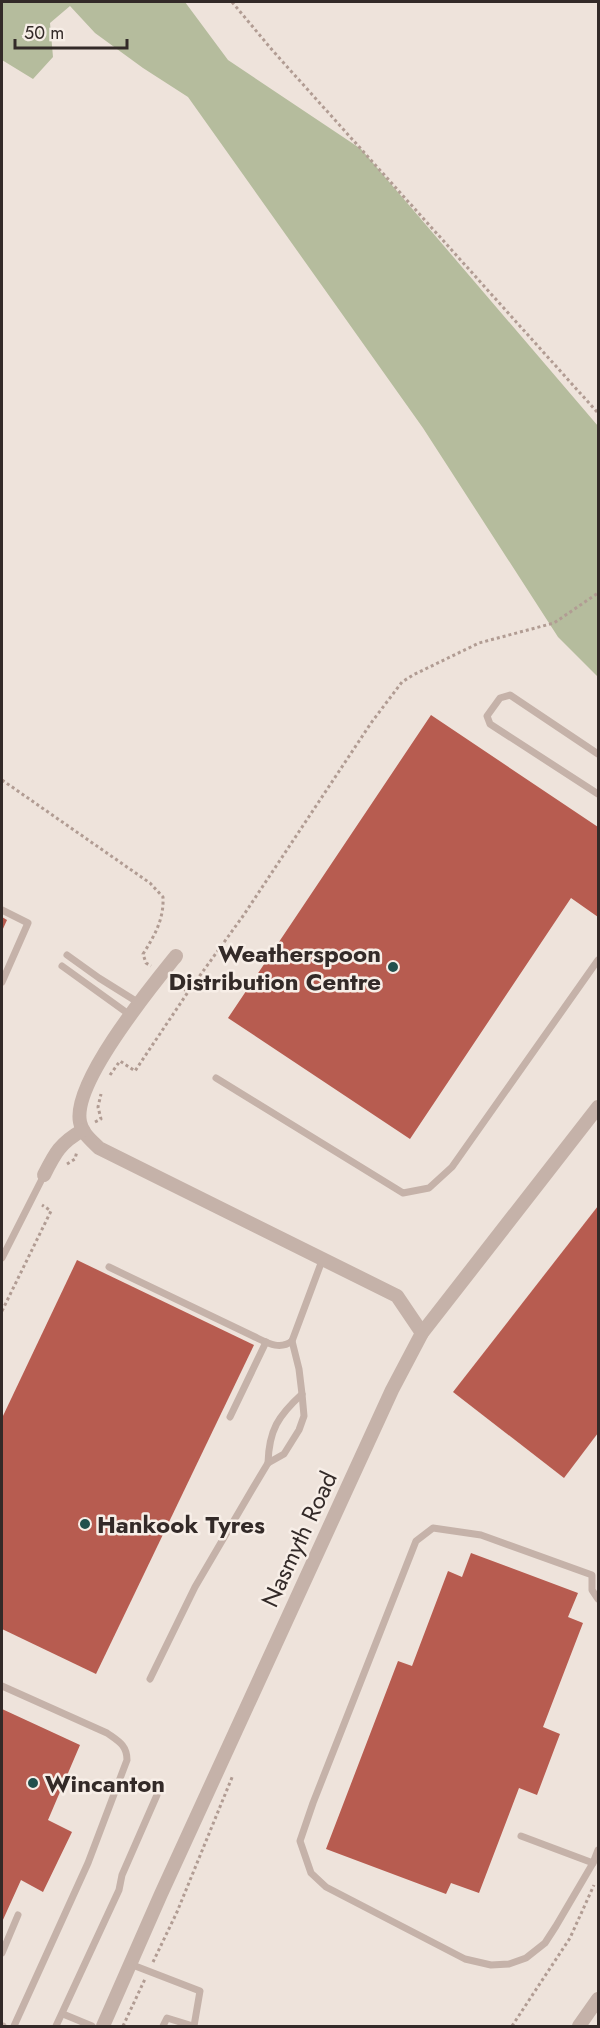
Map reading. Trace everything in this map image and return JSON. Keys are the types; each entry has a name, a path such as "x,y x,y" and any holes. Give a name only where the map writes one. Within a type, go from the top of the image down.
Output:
{"street":[{"path":"176,956 130,1015 86,1086 80,1107 80,1122 88,1138 99,1148 397,1296 422,1333"},
{"name":"Nasmyth Road","path":"103,2026 392,1390 422,1333 598,1107"},
{"path":"44,1175 57,1149 68,1138 83,1130"},
{"path":"579,2026 593,2018 598,1999"}],"lane":[{"path":"598,754 510,695 500,698 487,716 490,724 598,794"},
{"path":"2,910 28,923 2,982"},
{"path":"68,954 99,978 139,1003"},
{"path":"216,1078 403,1193 429,1188 452,1167 598,959"},
{"path":"62,966 130,1015"},
{"path":"2,1258 44,1175"},
{"path":"109,1267 266,1342 280,1346 292,1341 323,1258"},
{"path":"150,1679 195,1587 268,1463 284,1454 299,1430 304,1416 299,1369 292,1341"},
{"path":"230,1417 266,1342"},
{"path":"268,1463 268,1442 284,1410 302,1394"},
{"path":"598,1599 592,1590 592,1575 481,1535 433,1528 416,1541 300,1841 310,1873 326,1887 465,1959 491,1965 509,1964 526,1958 545,1943 593,1863 598,1850"},
{"path":"2,1686 107,1733 121,1742 128,1751 128,1760 88,1863 14,2026"},
{"path":"57,2026 119,1890 122,1875 157,1796"},
{"path":"522,1836 593,1863"},
{"path":"2,1953 18,1915"},
{"path":"130,1964 200,1991 193,2026 167,2018 163,2026"},
{"path":"63,2014 92,2026"}],"path":[{"path":"232,2 273,51 598,413"},
{"path":"109,1077 120,1061 135,1071 243,916 371,723 402,682 479,643 554,623 598,593"},
{"path":"2,780 150,883 163,897 163,910 156,933 143,954 146,963 188,992"},
{"path":"63,1168 75,1159 83,1130 101,1119 98,1107 104,1085"},
{"path":"2,1311 51,1211 42,1207 46,1198"},
{"path":"123,2026 177,1912 233,1774"},
{"path":"512,2026 570,1938 595,1884"}],"green space":[{"path":"2,2 185,2 228,60 361,149 598,426 598,677 558,637 423,428 188,97 95,33 70,6 50,23 53,57 33,79 2,60"}],"building":[{"name":"Weatherspoon Distribution Centre","path":"431,715 598,827 598,917 571,898 410,1139 228,1018"},
{"path":"2,917 7,920 2,931"},
{"path":"598,1206 598,1433 564,1478 453,1392"},
{"name":"Hankook Tyres","path":"77,1260 254,1345 96,1674 2,1629 2,1418"},
{"path":"471,1553 578,1593 568,1617 583,1623 543,1727 560,1734 537,1795 519,1788 479,1893 451,1883 446,1894 326,1849 398,1661 412,1666 448,1571 462,1577"},
{"name":"Wincanton","path":"2,1709 80,1745 48,1820 72,1832 43,1892 21,1880 2,1922"}],"place":[{"name":"Weatherspoon Distribution Centre","path":"393,967"},
{"name":"Hankook Tyres","path":"85,1524"},
{"name":"Wincanton","path":"33,1783"}]}
